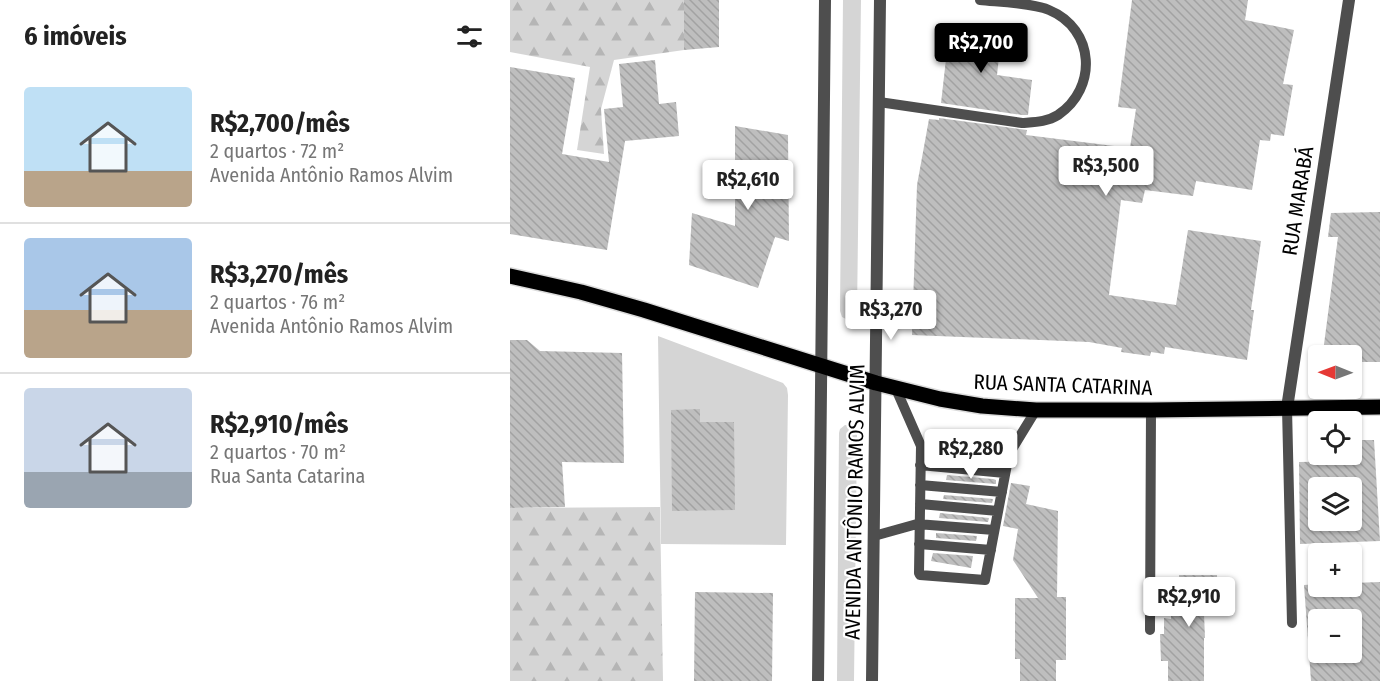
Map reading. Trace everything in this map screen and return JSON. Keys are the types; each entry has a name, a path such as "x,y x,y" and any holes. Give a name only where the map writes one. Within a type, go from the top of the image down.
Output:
{"main road":[{"name":"RUA SANTA CATARINA","path":"510,276 644,310 896,389 982,406 1036,410 1380,407"}],"street":[{"name":"AVENIDA ANTÔNIO RAMOS ALVIM","path":"818,681 825,0"},
{"name":"AVENIDA ANTÔNIO RAMOS ALVIM","path":"872,681 880,0"},
{"name":"RUA MARABÁ","path":"1287,408 1349,0"}],"lane":[{"path":"879,102 1022,123 1040,122 1057,116 1077,98 1086,74 1085,47 1071,25 1050,10 980,0"},
{"path":"896,389 921,446 920,575 985,580 1009,454 1036,410"},
{"path":"1287,408 1292,623"},
{"path":"1150,630 1151,410"},
{"path":"921,446 1009,454"},
{"path":"920,465 1005,473"},
{"path":"920,485 1002,492"},
{"path":"920,504 998,512"},
{"path":"874,536 919,524 994,530"},
{"path":"919,544 991,550"}],"green space":[{"path":"510,0 684,0 684,50 614,60 601,109 604,154 577,150 590,67 510,52"},
{"path":"843,0 861,0 857,312 854,318 848,320 842,317 840,311"},
{"path":"658,336 783,383 787,388 786,545 661,544"},
{"path":"845,425 852,426 857,434 854,681 837,681 839,433"},
{"path":"660,507 663,681 510,681 510,508"}],"building":[{"path":"684,0 719,0 719,47 684,50"},
{"path":"1132,0 1248,0 1245,20 1294,30 1283,84 1293,85 1284,136 1271,134 1270,141 1260,140 1252,190 1196,181 1193,196 1145,190 1142,203 1121,200 1109,295 1176,305 1188,230 1261,241 1251,310 1254,310 1247,360 1165,347 1164,354 1151,352 1150,356 1121,352 1122,348 1089,342 912,335 917,185 929,119 939,120 939,118 1027,130 1026,135 1130,148 1136,109 1118,107"},
{"path":"950,24 1002,30 997,75 1032,80 1028,115 941,103"},
{"path":"655,60 659,104 676,102 679,136 625,141 607,250 510,234 510,67 575,78 562,154 609,162 604,109 623,107 619,64"},
{"path":"735,126 788,135 789,241 775,237 758,288 689,265 692,213 735,226"},
{"path":"1380,212 1380,362 1362,362 1362,345 1324,345 1338,237 1328,237 1331,213"},
{"path":"510,340 527,340 540,351 622,353 624,463 562,462 565,507 510,508"},
{"path":"700,409 700,422 734,422 735,510 672,511 671,410"},
{"path":"1362,440 1374,440 1380,541 1300,544 1299,462 1308,462 1308,465 1362,465"},
{"path":"951,456 993,460 992,464 950,460"},
{"path":"947,475 993,479 996,480 996,484 946,480"},
{"path":"1011,483 1030,486 1026,504 1058,511 1057,597 1066,597 1066,660 1056,660 1056,681 1020,681 1020,659 1015,659 1015,598 1038,598 1013,560 1018,529 1003,526"},
{"path":"944,495 993,499 992,503 943,499"},
{"path":"940,513 989,518 988,522 939,518"},
{"path":"936,533 977,536 976,541 936,538"},
{"path":"933,553 973,556 971,568 931,561"},
{"path":"1179,575 1217,575 1218,614 1204,614 1204,681 1168,681 1168,661 1161,661 1160,634 1164,634 1164,618 1171,619 1171,609 1180,608"},
{"path":"1380,582 1380,681 1311,681 1310,663 1362,663 1362,609 1308,609 1308,640 1304,585 1308,585 1308,597 1362,597 1362,583"},
{"path":"695,592 773,593 772,681 694,681"}]}
